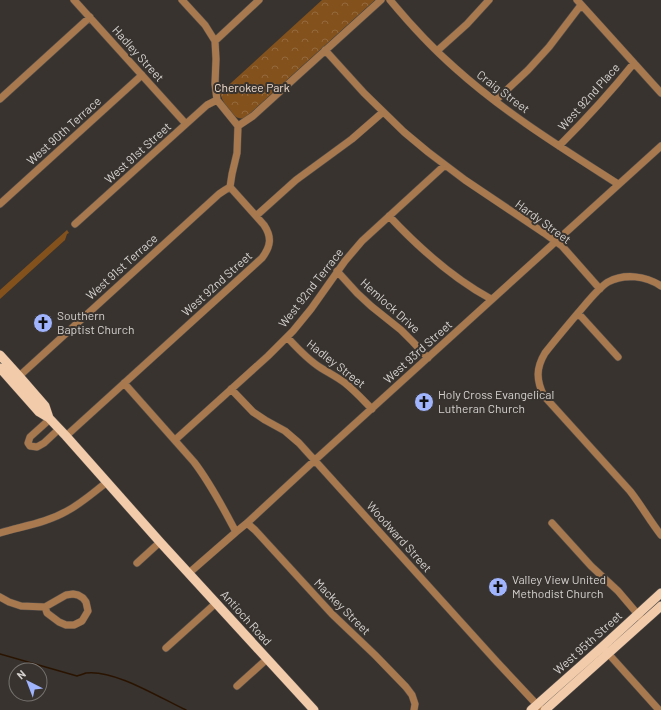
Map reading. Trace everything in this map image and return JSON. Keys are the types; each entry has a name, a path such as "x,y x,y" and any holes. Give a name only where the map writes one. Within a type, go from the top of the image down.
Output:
{"main road":[{"name":"Antioch Road","path":"0,355 16,379"},
{"name":"Antioch Road","path":"0,369 16,379 45,406 49,418 314,710"},
{"name":"West 95th Street","path":"539,709 641,618 661,593"},
{"name":"West 95th Street","path":"641,618 661,606"}],"street":[{"name":"Hadley Street","path":"74,0 186,124"},
{"path":"182,0 205,25 215,41 216,59 214,84 217,100 238,126 237,153 230,187 256,216 296,180 352,140 383,112"},
{"path":"215,41 259,0"},
{"path":"238,126 253,116 381,0"},
{"name":"Craig Street","path":"390,0 418,32 454,68 511,114 618,184"},
{"path":"437,51 467,24 490,0"},
{"path":"495,101 528,70 549,47 579,3 661,93"},
{"path":"0,99 90,17"},
{"name":"Hardy Street","path":"325,50 383,112 410,137 445,166 562,246 600,289"},
{"name":"West 92nd Place","path":"559,146 606,97 634,63"},
{"name":"West 90th Terrace","path":"0,204 142,75"},
{"name":"West 91st Street","path":"75,224 207,105 217,100"},
{"name":"West 93rd Street","path":"189,573 247,523 661,146"},
{"name":"West 92nd Terrace","path":"175,440 287,337 311,309 337,271 362,241 445,166"},
{"name":"West 91st Terrace","path":"16,379 219,194 230,187"},
{"name":"West 92nd Street","path":"66,436 262,258 269,246 270,237 264,225 256,216"},
{"path":"389,216 432,259 491,300"},
{"name":"Hemlock Drive","path":"337,271 357,293 401,330 428,358"},
{"path":"661,286 644,278 631,277 608,282 590,298 545,353 541,359 538,372 540,389 544,396 630,491 661,535"},
{"path":"578,313 618,357"},
{"name":"Hadley Street","path":"287,337 308,359 343,382 372,409"},
{"path":"124,383 194,462 210,483 236,532"},
{"name":"Woodward Street","path":"231,389 253,412 293,437 539,709"},
{"path":"49,418 30,437 28,443 30,446 37,447 59,429"},
{"path":"0,533 33,525 68,511 84,501 107,482"},
{"name":"Mackey Street","path":"247,523 332,614 406,687 412,695 415,704 414,710"},
{"path":"552,523 591,566 618,591 641,618"},
{"path":"137,563 160,542"},
{"path":"0,597 21,606 44,607 66,595 73,594 83,598 86,602 88,611 82,621 74,625 66,625 59,622 47,613 44,607"},
{"path":"166,648 216,603"},
{"path":"605,650 659,710"},
{"path":"237,686 267,659"}],"green space":[{"name":"Cherokee Park","path":"322,0 375,0 245,118 236,117 229,111 223,102 220,93"},
{"path":"67,230 69,233 67,234 65,240 0,299 0,290"}],"waterway":[{"path":"0,654 77,676 86,673 110,675 137,686 186,710"}],"place":[{"name":"Southern Baptist Church","path":"43,323"},
{"name":"Holy Cross Evangelical Lutheran Church","path":"424,402"},
{"name":"Valley View United Methodist Church","path":"498,587"}]}
